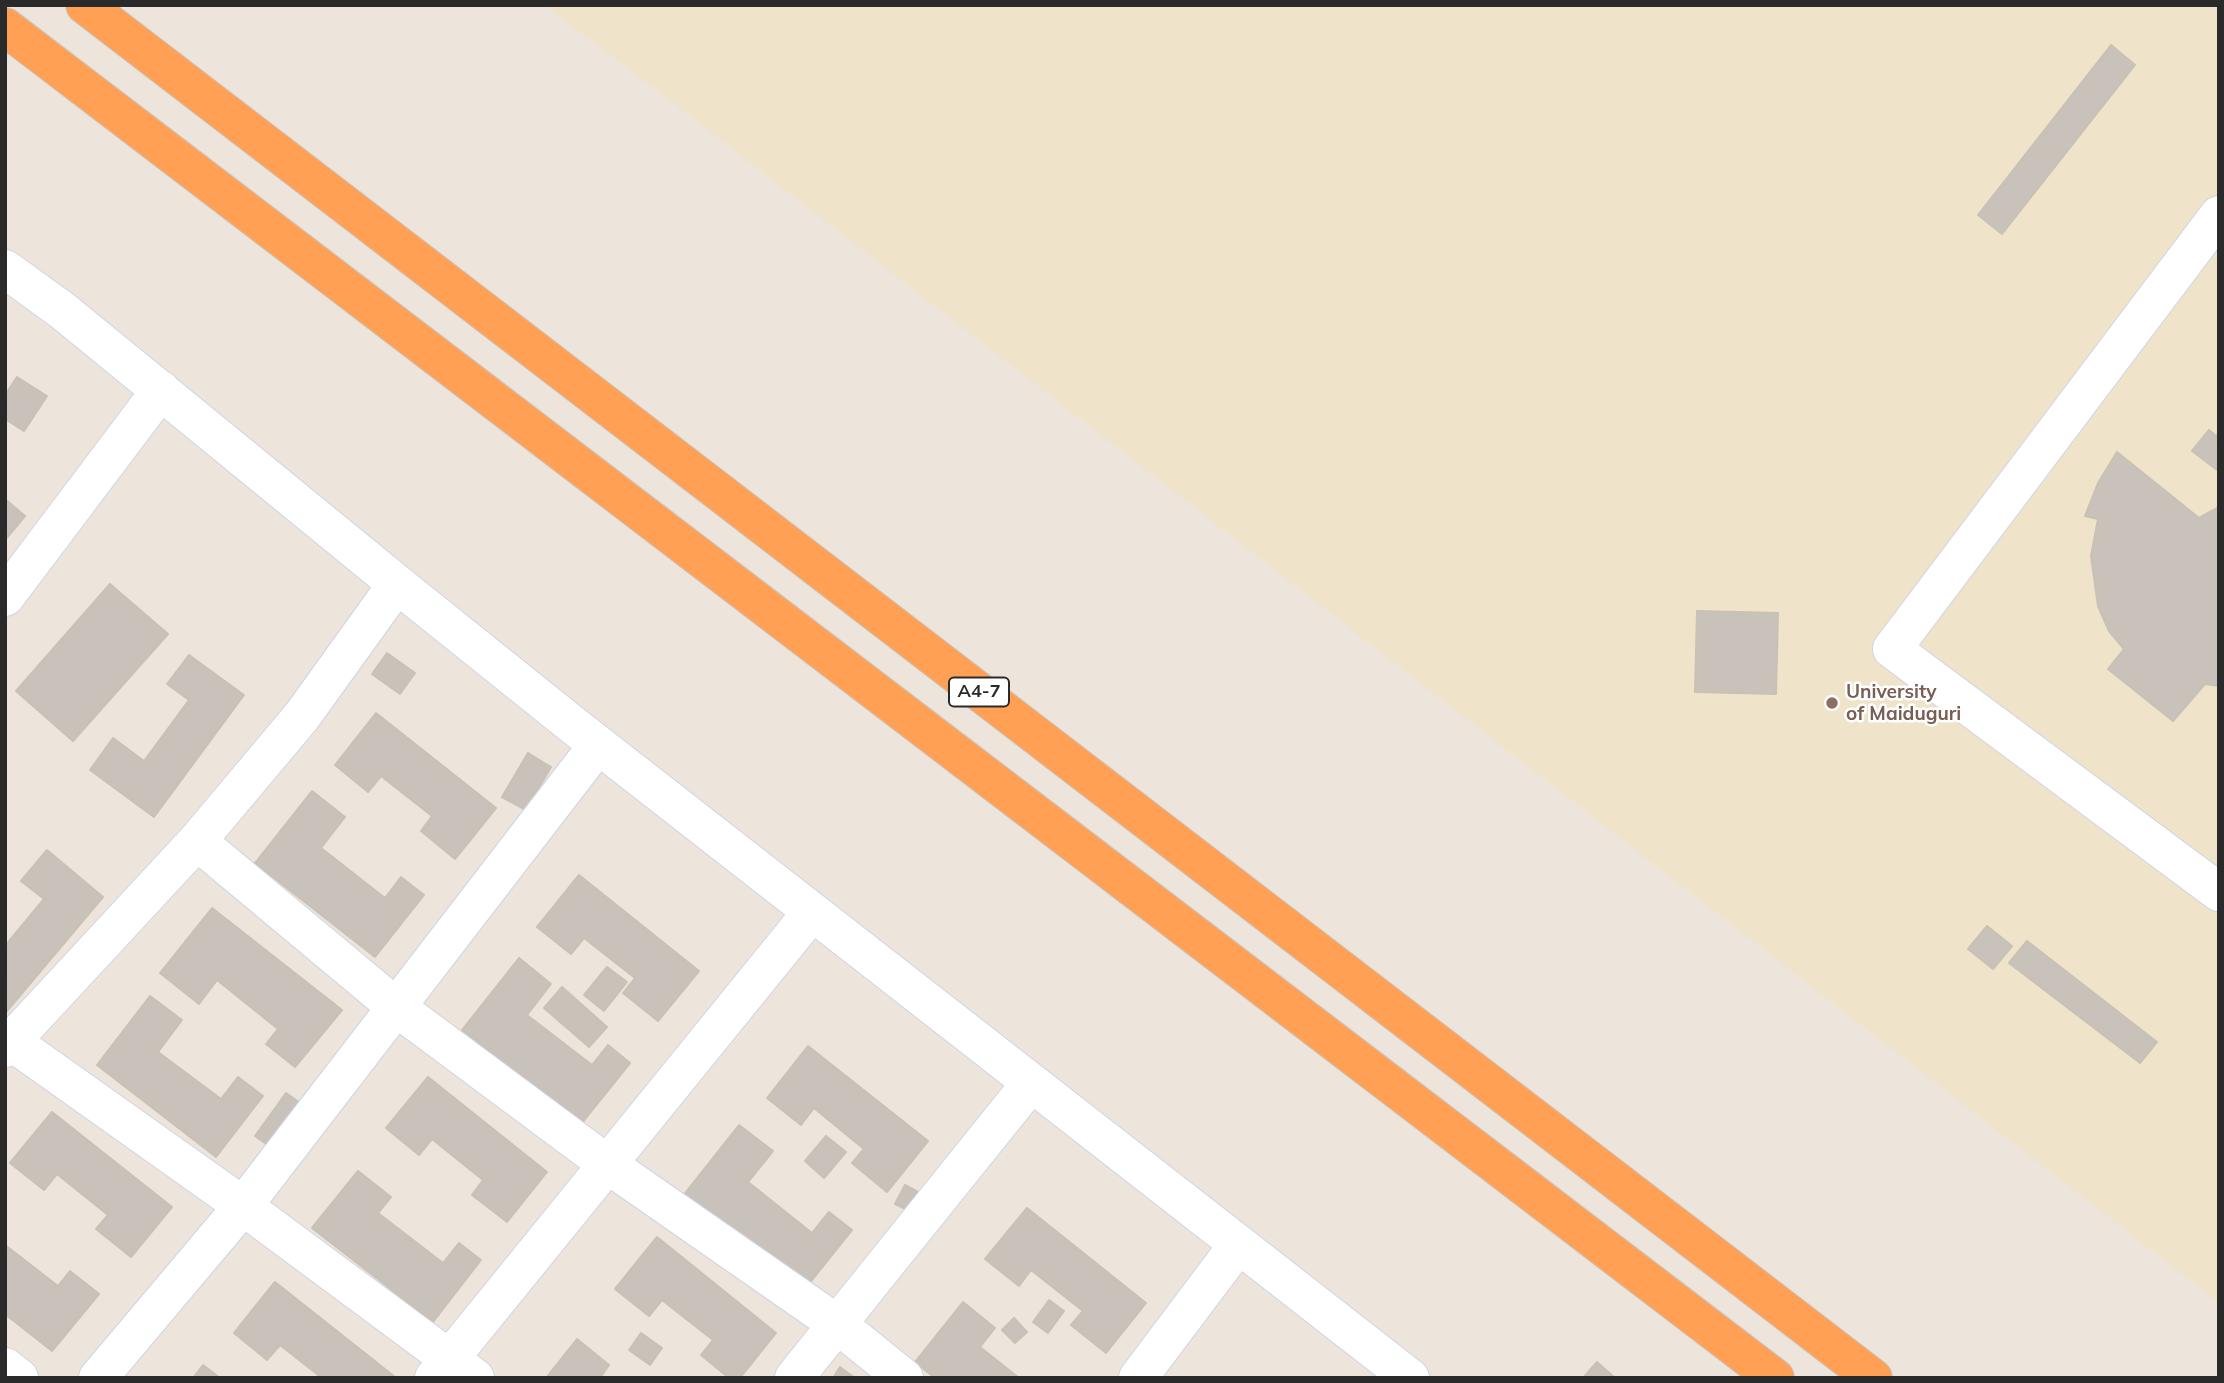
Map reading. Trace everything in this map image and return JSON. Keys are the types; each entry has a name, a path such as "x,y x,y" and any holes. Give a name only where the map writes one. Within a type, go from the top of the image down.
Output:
{"highway":[{"name":"A4-7","path":"85,5 1872,1378"},
{"path":"5,27 1775,1378"}],"street":[{"path":"2219,215 1892,649 2219,892"},
{"path":"5,269 63,311 598,745 1410,1378"},
{"path":"5,597 161,390"},
{"path":"397,584 302,716 197,841 7,1041 243,1206 453,1371 607,1164 811,912"},
{"path":"98,1378 243,1206 598,745"},
{"path":"197,841 396,1007 607,1164 837,1325 904,1378"},
{"path":"794,1378 1031,1083"},
{"path":"1138,1378 1238,1245"},
{"path":"5,1367 19,1378"}],"shaded area":[{"name":"University of Maiduguri","path":"544,5 2219,5 2219,1303 673,103"}],"building":[{"path":"2111,45 2135,65 2002,234 1978,215"},
{"path":"17,377 47,396 24,431 5,419 5,395"},
{"path":"2209,430 2216,436 2219,433 2217,470 2192,451"},
{"path":"2117,452 2199,518 2219,507 2219,686 2205,684 2173,721 2108,669 2124,649 2109,631 2098,606 2091,556 2098,519 2085,516 2098,483"},
{"path":"5,499 25,516 5,540"},
{"path":"110,584 168,634 73,741 16,691"},
{"path":"1697,611 1778,613 1776,694 1695,692"},
{"path":"387,653 415,673 400,694 372,674"},
{"path":"189,655 244,695 154,817 90,770 113,738 144,761 189,700 167,684"},
{"path":"376,713 496,808 455,859 421,831 432,816 381,776 368,792 335,765"},
{"path":"528,753 551,767 526,810 502,797"},
{"path":"312,791 345,817 321,848 385,898 401,877 424,895 375,957 255,863"},
{"path":"47,850 103,897 7,1011 5,946 44,899 21,881"},
{"path":"579,875 699,971 658,1021 623,993 635,978 584,938 571,954 537,927"},
{"path":"212,908 342,1010 295,1067 266,1044 278,1029 217,980 199,1004 160,973"},
{"path":"1987,926 2012,946 1993,969 1968,949"},
{"path":"2027,941 2157,1042 2140,1063 2009,963"},
{"path":"519,958 551,984 527,1015 592,1065 608,1045 630,1063 581,1124 462,1030"},
{"path":"607,967 627,982 604,1011 584,995"},
{"path":"562,987 607,1027 589,1047 544,1008"},
{"path":"150,996 182,1020 158,1052 221,1099 238,1077 263,1096 216,1157 97,1065"},
{"path":"808,1046 928,1141 887,1192 852,1163 864,1149 814,1108 801,1125 767,1098"},
{"path":"428,1077 547,1172 507,1222 472,1195 483,1180 432,1139 419,1155 386,1128"},
{"path":"286,1093 300,1103 269,1146 255,1136"},
{"path":"52,1112 172,1207 131,1257 96,1229 108,1215 57,1174 44,1190 10,1163"},
{"path":"739,1125 773,1151 748,1182 812,1233 829,1212 852,1230 803,1291 682,1197"},
{"path":"826,1136 846,1152 824,1178 805,1161"},
{"path":"358,1171 391,1197 378,1213 443,1263 459,1243 481,1260 433,1322 312,1228"},
{"path":"905,1185 918,1192 908,1210 895,1204"},
{"path":"1027,1208 1146,1303 1106,1353 1071,1325 1083,1311 1031,1270 1019,1286 985,1259"},
{"path":"657,1237 776,1333 740,1378 729,1378 701,1355 713,1340 662,1300 649,1316 615,1289"},
{"path":"5,1245 58,1286 70,1271 99,1294 52,1351 5,1314"},
{"path":"275,1282 395,1377 322,1378 280,1345 267,1360 234,1333"},
{"path":"1049,1300 1064,1311 1048,1333 1033,1322"},
{"path":"963,1302 995,1328 980,1347 1019,1378 935,1378 915,1362"},
{"path":"1014,1318 1027,1332 1015,1343 1002,1330"},
{"path":"641,1333 662,1348 650,1365 629,1350"},
{"path":"577,1339 609,1365 600,1378 546,1378"},
{"path":"1597,1362 1615,1378 1583,1378"},
{"path":"203,1365 220,1378 193,1378"},
{"path":"840,1367 855,1378 833,1378"}],"place":[{"name":"University of Maiduguri","path":"1832,703"}]}
